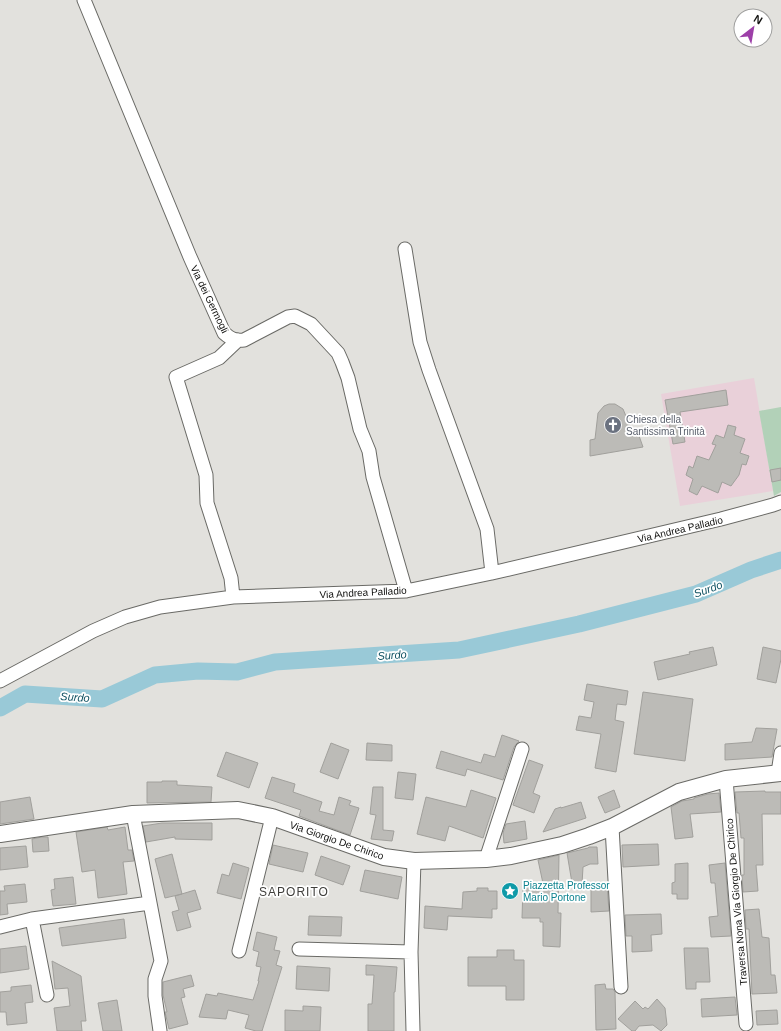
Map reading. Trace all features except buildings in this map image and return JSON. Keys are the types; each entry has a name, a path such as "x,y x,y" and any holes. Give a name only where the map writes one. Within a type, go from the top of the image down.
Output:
{"main road":[{"name":"Via Giorgio De Chirico","path":"0,834 134,814 238,810 272,817 384,857 414,861 486,859 511,856 562,845 612,827 679,792 726,779 779,773"}],"street":[{"name":"Via dei Germogli","path":"84,0 190,257 224,333 232,339 244,340 288,317 295,316 311,324 338,353 348,378 360,429 369,451 373,477 406,590"},
{"path":"405,249 420,342 487,529 492,573"},
{"path":"233,597 231,578 207,503 206,475 176,377 219,358 238,340"},
{"name":"Via Andrea Palladio","path":"0,681 93,631 125,617 160,607 233,597 406,590 492,573 738,515 773,506 781,502"},
{"path":"486,859 522,749"},
{"path":"779,773 781,753"},
{"name":"Traversa Nona Via Giorgio De Chirico","path":"726,779 746,1024"},
{"path":"134,814 161,961 155,979 155,996 160,1031"},
{"path":"238,951 272,817"},
{"path":"612,827 621,987"},
{"path":"413,1031 412,952 414,861"},
{"path":"0,927 32,919 150,903"},
{"path":"32,919 47,995"},
{"path":"299,949 412,952"}],"shaded area":[{"path":"754,378 773,491 680,506 661,394"}],"green space":[{"path":"781,407 781,492 774,496 759,411"}],"waterway":[{"name":"Surdo","path":"0,708 25,694 102,699 155,675 198,671 237,672 275,662 459,650 579,624 696,594 751,570 781,560"}],"place":[{"name":"Chiesa della Santissima Trinità","path":"613,425"},
{"name":"Piazzetta Professor Mario Portone","path":"510,891"}],"district":[{"name":"SAPORITO","path":"294,892"}]}
